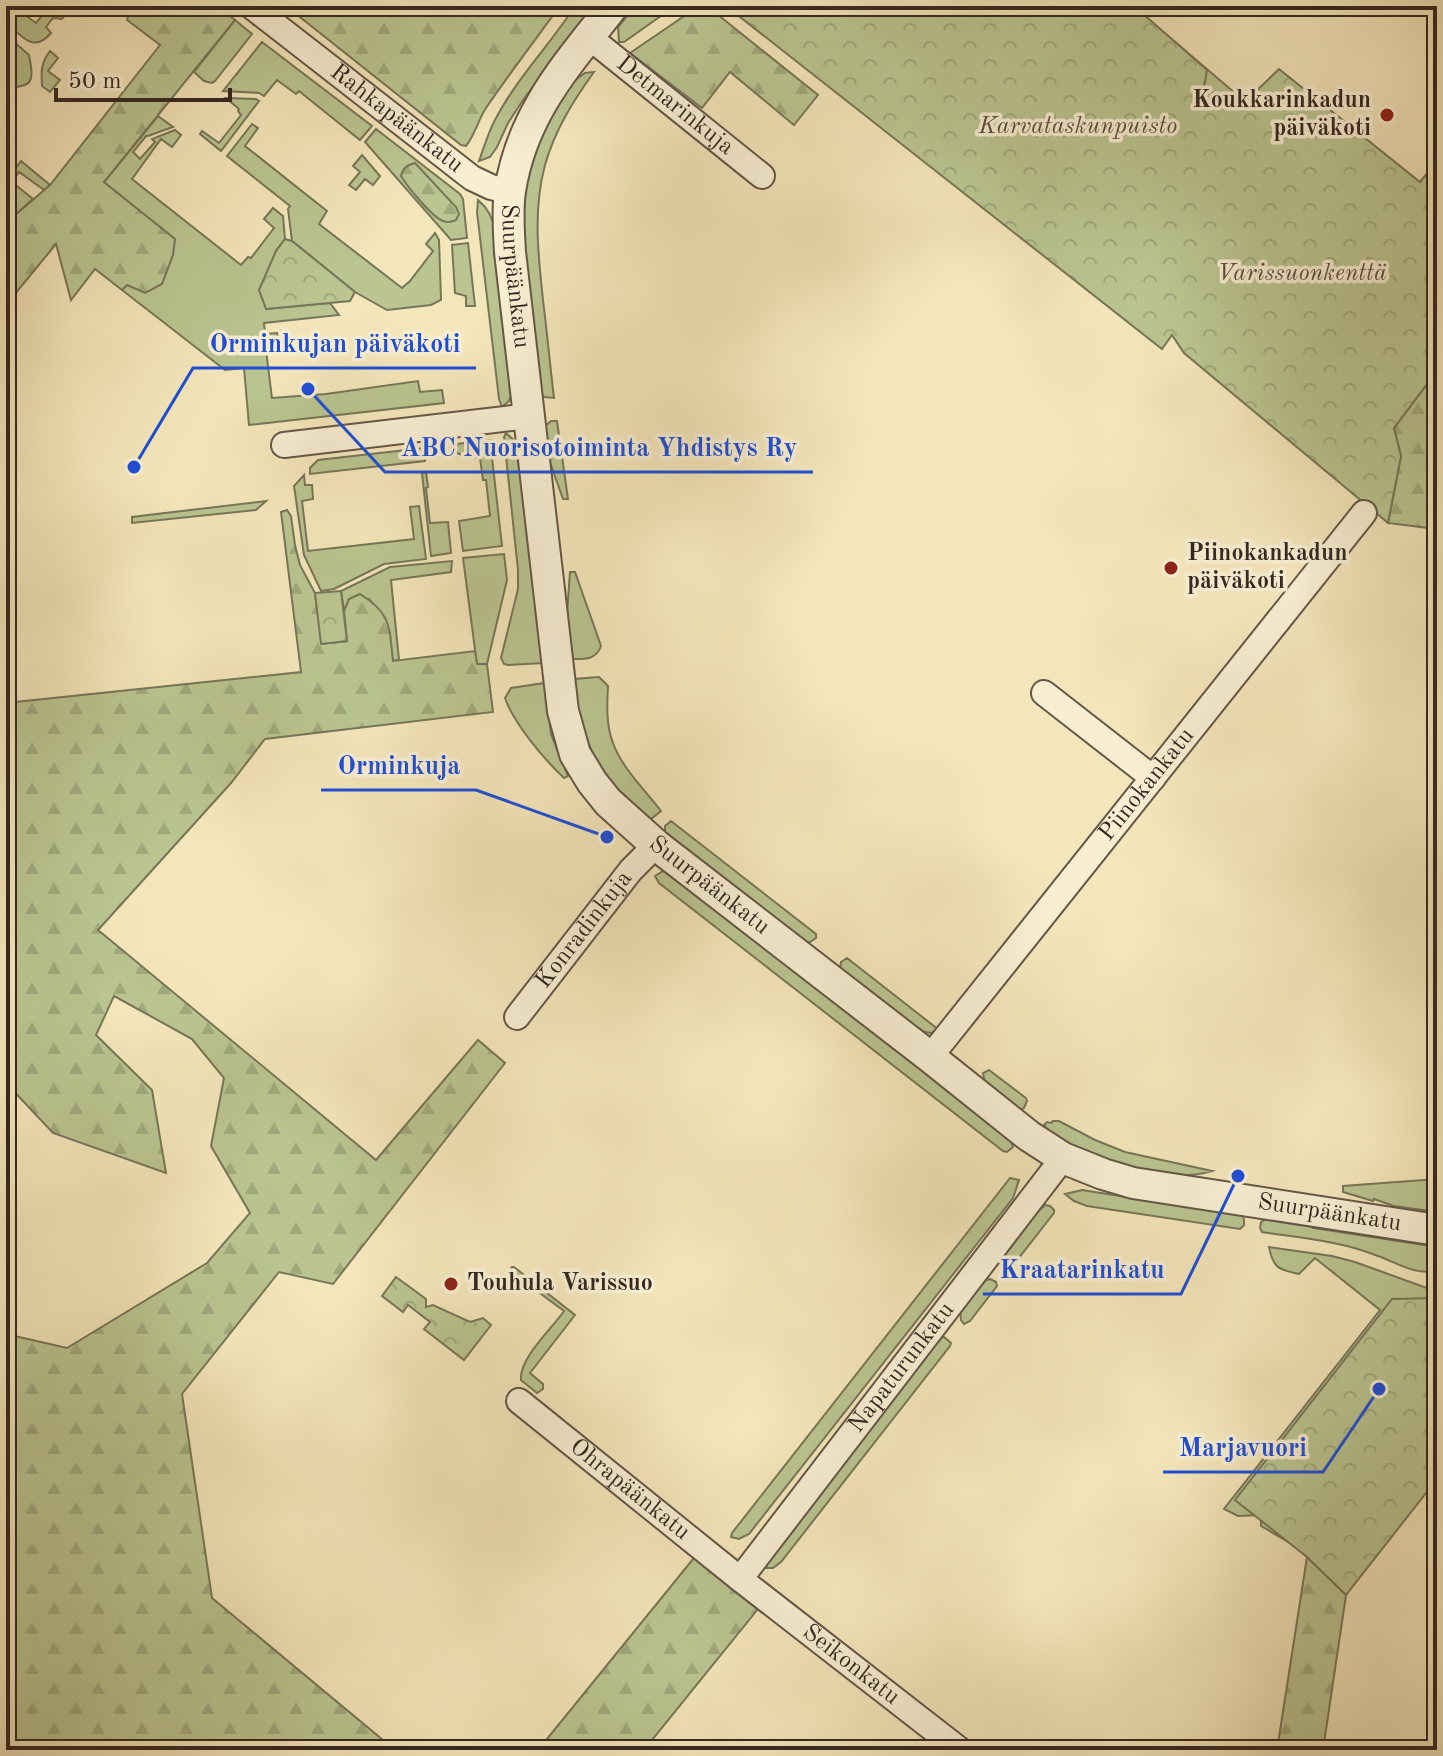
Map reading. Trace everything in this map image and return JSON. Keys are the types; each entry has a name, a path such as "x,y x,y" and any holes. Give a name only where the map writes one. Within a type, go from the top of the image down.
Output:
{"street":[{"name":"Rahkapäänkatu","path":"251,6 472,178 510,192"},
{"name":"Suurpäänkatu","path":"613,6 537,108 518,154 508,221 563,711 575,754 592,782 608,802 656,845 1029,1136 1063,1158 1133,1183 1437,1230"},
{"name":"Detmarinkuja","path":"589,37 762,176"},
{"path":"284,445 529,416"},
{"name":"Piinokankatu","path":"930,1057 1364,513"},
{"path":"1044,693 1153,778"},
{"name":"Konradinkuja","path":"517,1017 631,870 656,845"},
{"name":"Napaturunkatu","path":"740,1579 1063,1158"},
{"name":"Ohrapäänkatu","path":"519,1401 740,1579"},
{"name":"Seikonkatu","path":"740,1579 960,1750"}],"green space":[{"path":"6,6 13,6 36,23 50,6 72,6 62,19 53,18 46,27 51,33 45,39 33,42 6,23"},
{"path":"125,6 217,6 235,20 104,182 175,239 173,255 162,284 145,293 127,285 122,290 95,269 71,300 56,244 6,305 6,223 50,185 160,45 127,20 130,11"},
{"path":"286,6 560,6 486,108 466,146"},
{"path":"575,6 594,6 523,100 490,157 479,161 503,105"},
{"path":"635,6 675,6 624,42 619,42 618,27"},
{"path":"699,6 707,6 818,95 794,125 730,72 702,108 630,53"},
{"path":"726,6 1134,6 1207,70 1204,88 1209,91 1225,97 1248,99 1279,69 1420,182 1437,161 1437,371 1394,428 1401,456 1388,523 1184,353 1172,335 1162,349"},
{"path":"235,20 252,34 215,81 204,81 194,72"},
{"path":"6,35 29,55 31,77 22,86 6,88"},
{"path":"1174,41 1242,99 1218,96 1204,88"},
{"path":"262,42 372,126 360,140 299,91 296,94 277,80 264,96 223,91"},
{"path":"50,51 58,58 48,71 60,80 50,92 42,86 42,75 43,63"},
{"path":"594,72 559,128 541,182 538,249 554,398 544,397 541,393 522,224 528,174 545,125 571,83 585,73"},
{"path":"226,98 259,101 221,151 200,134 202,131 219,143 241,115 239,109"},
{"path":"158,116 173,127 146,136 133,152 140,159 155,142 152,139 175,130 181,135 172,147 161,139 132,179 241,265 248,257 251,258 274,228 264,219 273,208 283,216 285,239 276,251 266,309 330,303 339,315 264,323 265,334 277,333 279,348 266,350 272,398 418,381 420,392 442,390 444,403 249,425 244,368 225,370 122,290 127,285 104,182"},
{"path":"252,124 258,128 245,146 327,211 319,224 402,288 433,251 426,244 435,233 439,240 441,300 431,305 387,310 355,292 292,241 290,206 227,156"},
{"path":"376,129 460,194 467,238 451,240 365,142"},
{"path":"362,155 380,176 373,185 365,179 356,190 349,185 360,172 353,166"},
{"path":"21,161 50,185 44,190 19,172 12,182 33,199 6,223 6,168 12,173"},
{"path":"415,163 456,207 459,214 456,220 446,222 438,218 404,181 401,176 403,171"},
{"path":"478,200 490,214 495,231 512,393 502,407 477,212"},
{"path":"285,239 292,241 355,292 350,301 266,309 259,290 276,251"},
{"path":"468,243 475,306 466,306 466,296 455,293 452,245"},
{"path":"1437,371 1437,529 1388,523 1401,456 1394,428"},
{"path":"551,421 557,421 568,499 563,499 546,451 544,427"},
{"path":"506,433 516,442 518,450 543,663 508,665 501,658 518,589"},
{"path":"490,440 502,546 463,551 459,521 490,516 480,458 457,453 457,444"},
{"path":"441,446 441,452 425,454 425,461 310,474 310,468 318,460"},
{"path":"426,472 430,523 448,522 451,553 431,556 422,473"},
{"path":"304,475 305,485 312,485 313,499 302,501 308,551 414,539 410,507 419,506 426,559 384,564 334,589 321,591 304,555 294,486"},
{"path":"266,501 256,510 132,523 132,517"},
{"path":"287,510 291,516 300,565 315,593 322,644 347,641 344,611 349,599 360,594 378,608 387,622 393,661 475,651 477,664 487,664 493,712 265,739 231,783 98,930 376,1160 478,1040 505,1063 333,1284 279,1272 182,1394 212,1598 395,1750 6,1750 6,1334 67,1348 207,1263 250,1213 211,1146 224,1078 192,1039 114,996 96,1035 152,1090 166,1173 53,1133 6,1083 6,703 301,672 281,512"},
{"path":"504,554 507,580 487,664 477,665 463,558"},
{"path":"452,561 451,572 391,580 399,660 393,661 375,606 369,599 349,599 344,611 341,591 390,567"},
{"path":"570,572 575,572 601,646 596,654 586,659 572,659 567,614"},
{"path":"341,591 347,641 321,644 315,593"},
{"path":"599,677 608,686 608,722 617,752 661,811 651,819 647,819 616,787 588,741 574,679"},
{"path":"545,683 551,734 568,776 564,778 530,741 505,698 511,688"},
{"path":"671,821 816,934 816,938 805,943 667,835 665,826"},
{"path":"663,871 670,872 999,1130 1013,1147 1007,1152 1003,1151 659,883 655,876"},
{"path":"847,958 939,1030 931,1033 920,1031 840,969 841,962"},
{"path":"989,1070 1026,1098 1024,1108 1020,1110 985,1083 983,1073"},
{"path":"1053,1121 1125,1152 1212,1171 1170,1175 1128,1168 1086,1152 1049,1132 1044,1125"},
{"path":"1010,1178 1019,1180 1013,1198 749,1534 739,1539 731,1537 732,1533"},
{"path":"1437,1179 1437,1212 1394,1206 1343,1192 1343,1186"},
{"path":"1082,1190 1241,1215 1244,1225 1240,1229 1087,1206 1065,1194"},
{"path":"1045,1205 1050,1206 1054,1213 1015,1263 1010,1264 1005,1254"},
{"path":"1267,1218 1437,1247 1437,1270 1423,1272 1350,1247 1262,1232 1261,1222"},
{"path":"1269,1247 1355,1262 1427,1288 1434,1298 1316,1558 1261,1526 1261,1515 1238,1516 1224,1509 1380,1310 1315,1258 1299,1274 1292,1273 1275,1264"},
{"path":"512,1267 575,1315 530,1373 543,1384 543,1389 537,1393 521,1380 522,1371 531,1353 564,1311 510,1271"},
{"path":"396,1277 426,1299 426,1307 433,1305 470,1322 483,1318 491,1325 464,1360 424,1329 430,1322 408,1305 403,1312 382,1296"},
{"path":"990,1279 997,1286 970,1321 964,1324 960,1310 984,1281"},
{"path":"1437,1298 1437,1479 1346,1595 1307,1557 1235,1500 1392,1299"},
{"path":"944,1337 951,1343 950,1346 781,1562 773,1568 766,1568 769,1556 939,1338"},
{"path":"702,1548 766,1599 644,1750 538,1750"},
{"path":"1307,1557 1346,1595 1323,1750 1277,1750"}],"place":[{"name":"Koukkarinkadun päiväkoti","path":"1387,115"},
{"name":"ABC Nuorisotoiminta Yhdistys Ry","path":"308,389"},
{"name":"Orminkujan päiväkoti","path":"134,467"},
{"name":"Piinokankadun päiväkoti","path":"1171,568"},
{"name":"Orminkuja","path":"607,837"},
{"name":"Kraatarinkatu","path":"1238,1176"},
{"name":"Touhula Varissuo","path":"451,1284"},
{"name":"Marjavuori","path":"1379,1389"}],"park label":[{"name":"Karvataskunpuisto","path":"1078,127"},
{"name":"Varissuonkenttä","path":"1302,274"}]}
